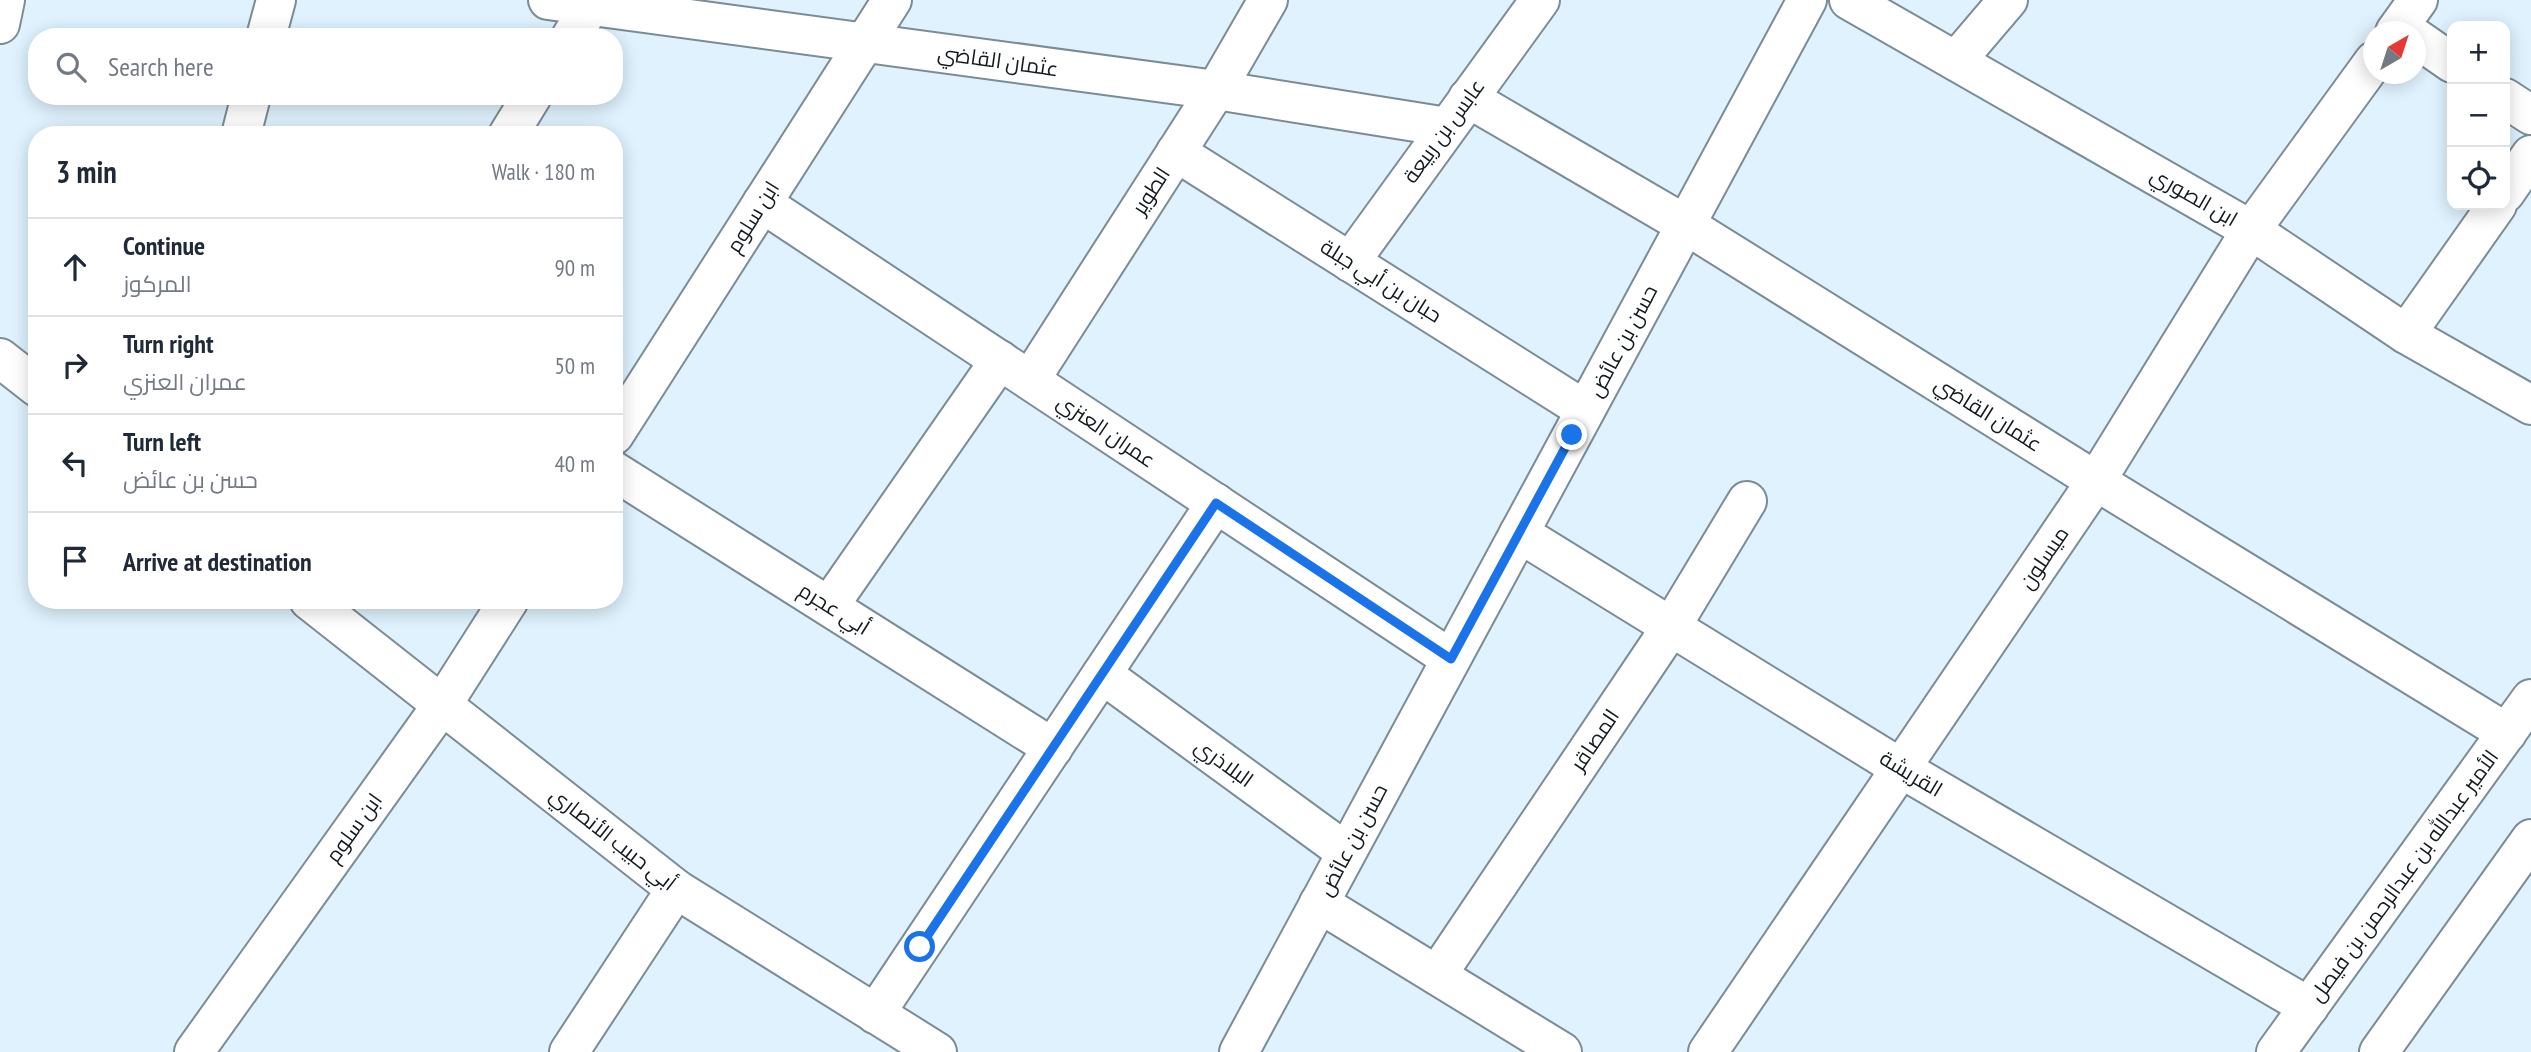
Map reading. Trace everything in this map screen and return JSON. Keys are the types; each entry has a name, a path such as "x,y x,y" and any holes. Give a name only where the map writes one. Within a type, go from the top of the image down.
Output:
{"street":[{"path":"0,24 5,0"},
{"path":"268,28 276,0"},
{"name":"عثمان القاضي","path":"548,0 585,14 863,43 1216,90 1457,113 1686,225 2507,733"},
{"name":"ابن سلوم","path":"623,421 892,0"},
{"name":"الطوير","path":"830,607 1015,370 1176,152 1216,90 1268,0"},
{"name":"عابس بن ربيعة","path":"1350,262 1540,0"},
{"name":"حسن بن عائض","path":"1239,1052 1807,0"},
{"name":"ابن الصوري","path":"1849,0 2251,230 2406,334 2531,405"},
{"path":"1956,61 2008,0"},
{"path":"2403,20 2447,59"},
{"name":"ميسلون","path":"1708,1052 2096,481 2251,230 2363,76"},
{"path":"2510,101 2531,115"},
{"path":"244,126 249,105"},
{"path":"514,126 526,105"},
{"name":"حبان بن أبي جبلة","path":"1176,152 1585,410"},
{"path":"2510,196 2531,155"},
{"name":"عمران العنزي","path":"762,203 1451,659"},
{"path":"2406,334 2499,210"},
{"path":"0,358 28,380"},
{"name":"أبي عجرم","path":"623,477 1053,748"},
{"name":"المصاقر","path":"1437,975 1671,627 1747,501"},
{"path":"875,1014 1216,503"},
{"name":"القريشة","path":"1518,533 1902,769 2309,1007"},
{"name":"أبي حبيب الأنصاري","path":"320,609 676,889 937,1052"},
{"name":"ابن سلوم","path":"194,1052 442,705 503,609"},
{"name":"البلاذري","path":"1102,674 1346,852"},
{"name":"الأمير عبدالله بن عبدالرحمن بن فيصل","path":"2276,1052 2531,699"},
{"path":"2380,1052 2531,839"},
{"path":"569,1052 676,889"},
{"path":"1319,903 1562,1052"}],"route":[{"path":"920,947 1216,503 1451,659 1572,435"}]}
